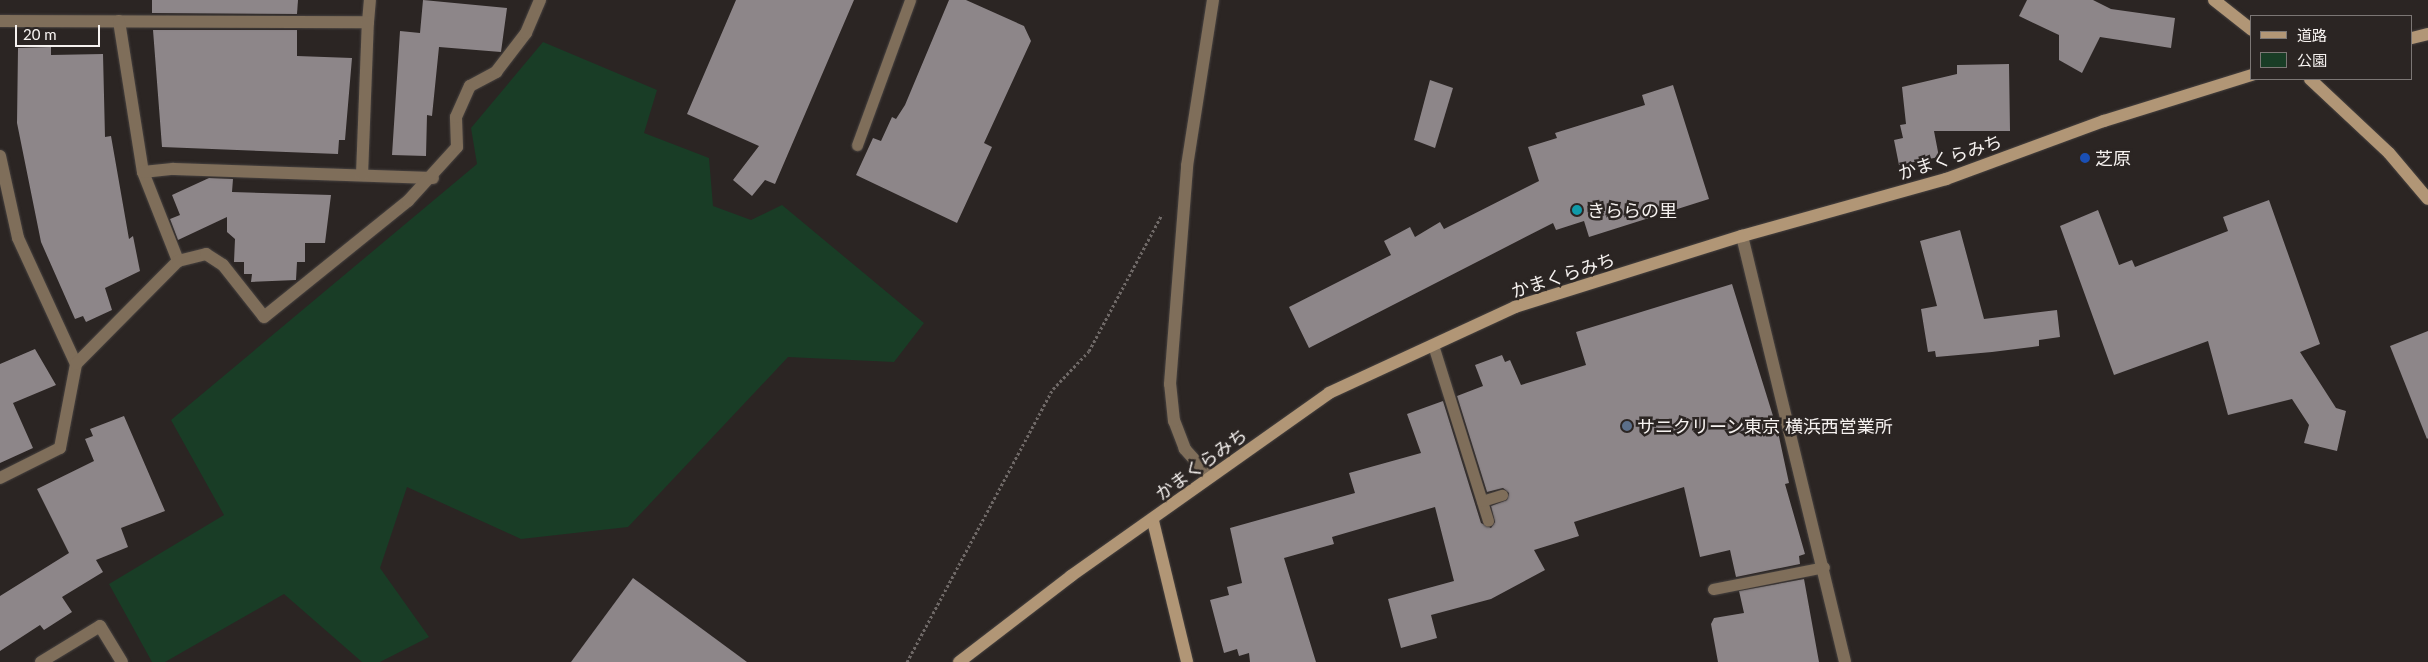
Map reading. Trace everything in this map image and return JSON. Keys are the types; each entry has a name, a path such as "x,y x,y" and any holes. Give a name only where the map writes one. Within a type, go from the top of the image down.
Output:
{"main road":[{"path":"2214,0 2250,28"},
{"path":"2413,38 2428,34"},
{"name":"かまくらみち","path":"959,662 1071,576 1153,521 1210,477 1330,393 1515,307 1742,236 1946,179 2104,121 2250,76"},
{"path":"2311,80 2389,153 2428,199"},
{"path":"1153,521 1187,662"}],"street":[{"path":"362,175 370,0"},
{"path":"0,478 60,448 76,364 178,261 206,254 224,265 264,317 433,178 456,147 456,117 470,86 496,72 526,33 540,0"},
{"path":"1210,477 1185,449 1174,421 1170,384 1187,166 1213,0"},
{"path":"0,21 368,22"},
{"path":"119,21 143,172 178,261"},
{"path":"0,156 18,238 76,364"},
{"path":"143,172 173,168 433,178"},
{"path":"1742,236 1824,567 1845,662"},
{"path":"41,662 100,626 122,662"}],"lane":[{"path":"857,145 910,0"},
{"path":"1433,345 1488,521"},
{"path":"1482,501 1502,494"},
{"path":"1713,590 1824,567"}],"path":[{"path":"907,662 1054,389 1089,351 1164,210"}],"green space":[{"path":"543,42 657,90 644,133 709,158 713,206 751,220 782,205 924,323 894,362 788,357 628,527 521,539 407,487 380,568 429,637 380,662 362,662 284,594 165,662 152,662 109,584 224,515 171,420 477,164 471,128"}],"building":[{"path":"152,0 298,0 297,14 152,13"},
{"path":"423,0 507,8 501,52 439,47 432,116 427,115 426,156 392,155 400,31 420,33"},
{"path":"736,0 854,0 775,184 765,180 752,196 733,180 759,146 687,114"},
{"path":"949,0 966,0 1024,26 1031,41 984,143 992,147 957,223 856,175 873,138 881,141 892,117 896,119 905,105"},
{"path":"2027,0 2093,0 2111,9 2175,18 2171,48 2100,37 2082,73 2059,60 2059,35 2019,16"},
{"path":"153,30 297,30 297,56 352,58 345,140 339,140 338,154 162,147"},
{"path":"51,47 51,55 103,54 105,137 111,136 129,239 133,236 140,271 105,288 112,310 86,322 83,316 75,319 41,242 17,123 18,48"},
{"path":"2009,64 2010,131 1934,131 1939,157 1899,165 1894,140 1903,138 1900,125 1906,124 1902,87 1957,74 1957,65"},
{"path":"1430,80 1453,88 1435,148 1414,140"},
{"name":"きららの里","path":"1673,85 1709,199 1589,237 1584,221 1556,230 1553,223 1309,348 1289,307 1391,255 1384,241 1410,227 1415,237 1440,222 1444,229 1539,181 1528,147 1557,138 1555,133 1645,105 1642,95"},
{"path":"209,178 233,179 232,192 331,195 325,243 305,243 305,262 297,262 296,280 251,282 252,274 244,274 244,262 234,262 235,239 227,232 227,217 178,240 170,219 180,215 172,195"},
{"path":"2269,200 2320,344 2300,352 2336,408 2346,411 2337,451 2304,443 2309,425 2292,399 2228,415 2208,341 2114,375 2060,226 2098,210 2119,265 2132,260 2135,267 2228,231 2223,217"},
{"path":"1960,230 1984,319 2057,310 2060,337 2039,340 2039,346 1992,352 1936,357 1935,351 1928,352 1921,309 1937,306 1920,241"},
{"path":"1732,284 1778,432 1789,483 1785,484 1805,554 1799,556 1800,564 1736,577 1730,550 1700,557 1684,487 1574,522 1579,536 1534,550 1545,570 1491,599 1431,615 1437,638 1401,648 1388,599 1454,581 1435,507 1332,537 1334,544 1284,558 1316,662 1250,662 1249,653 1239,656 1237,649 1224,653 1210,600 1229,595 1227,587 1242,583 1230,528 1355,493 1349,473 1421,453 1407,414 1443,401 1481,523 1491,528 1495,522 1491,506 1507,500 1509,493 1503,488 1487,492 1457,396 1483,386 1475,365 1502,355 1505,362 1510,360 1521,385 1586,365 1576,332"},
{"path":"2428,331 2428,438 2427,439 2390,346"},
{"path":"35,349 56,385 13,403 33,448 0,463 0,364"},
{"path":"124,416 165,511 121,528 128,547 96,560 103,572 62,597 72,612 44,630 40,625 0,651 0,596 69,553 37,489 94,461 85,439 93,436 90,429"},
{"path":"633,578 747,662 571,662"},
{"path":"1804,579 1819,662 1718,662 1711,624 1714,618 1744,613 1739,591"}],"place":[{"name":"芝原","path":"2085,158"},
{"name":"きららの里","path":"1577,210"},
{"name":"サニクリーン東京 横浜西営業所","path":"1627,426"}]}
